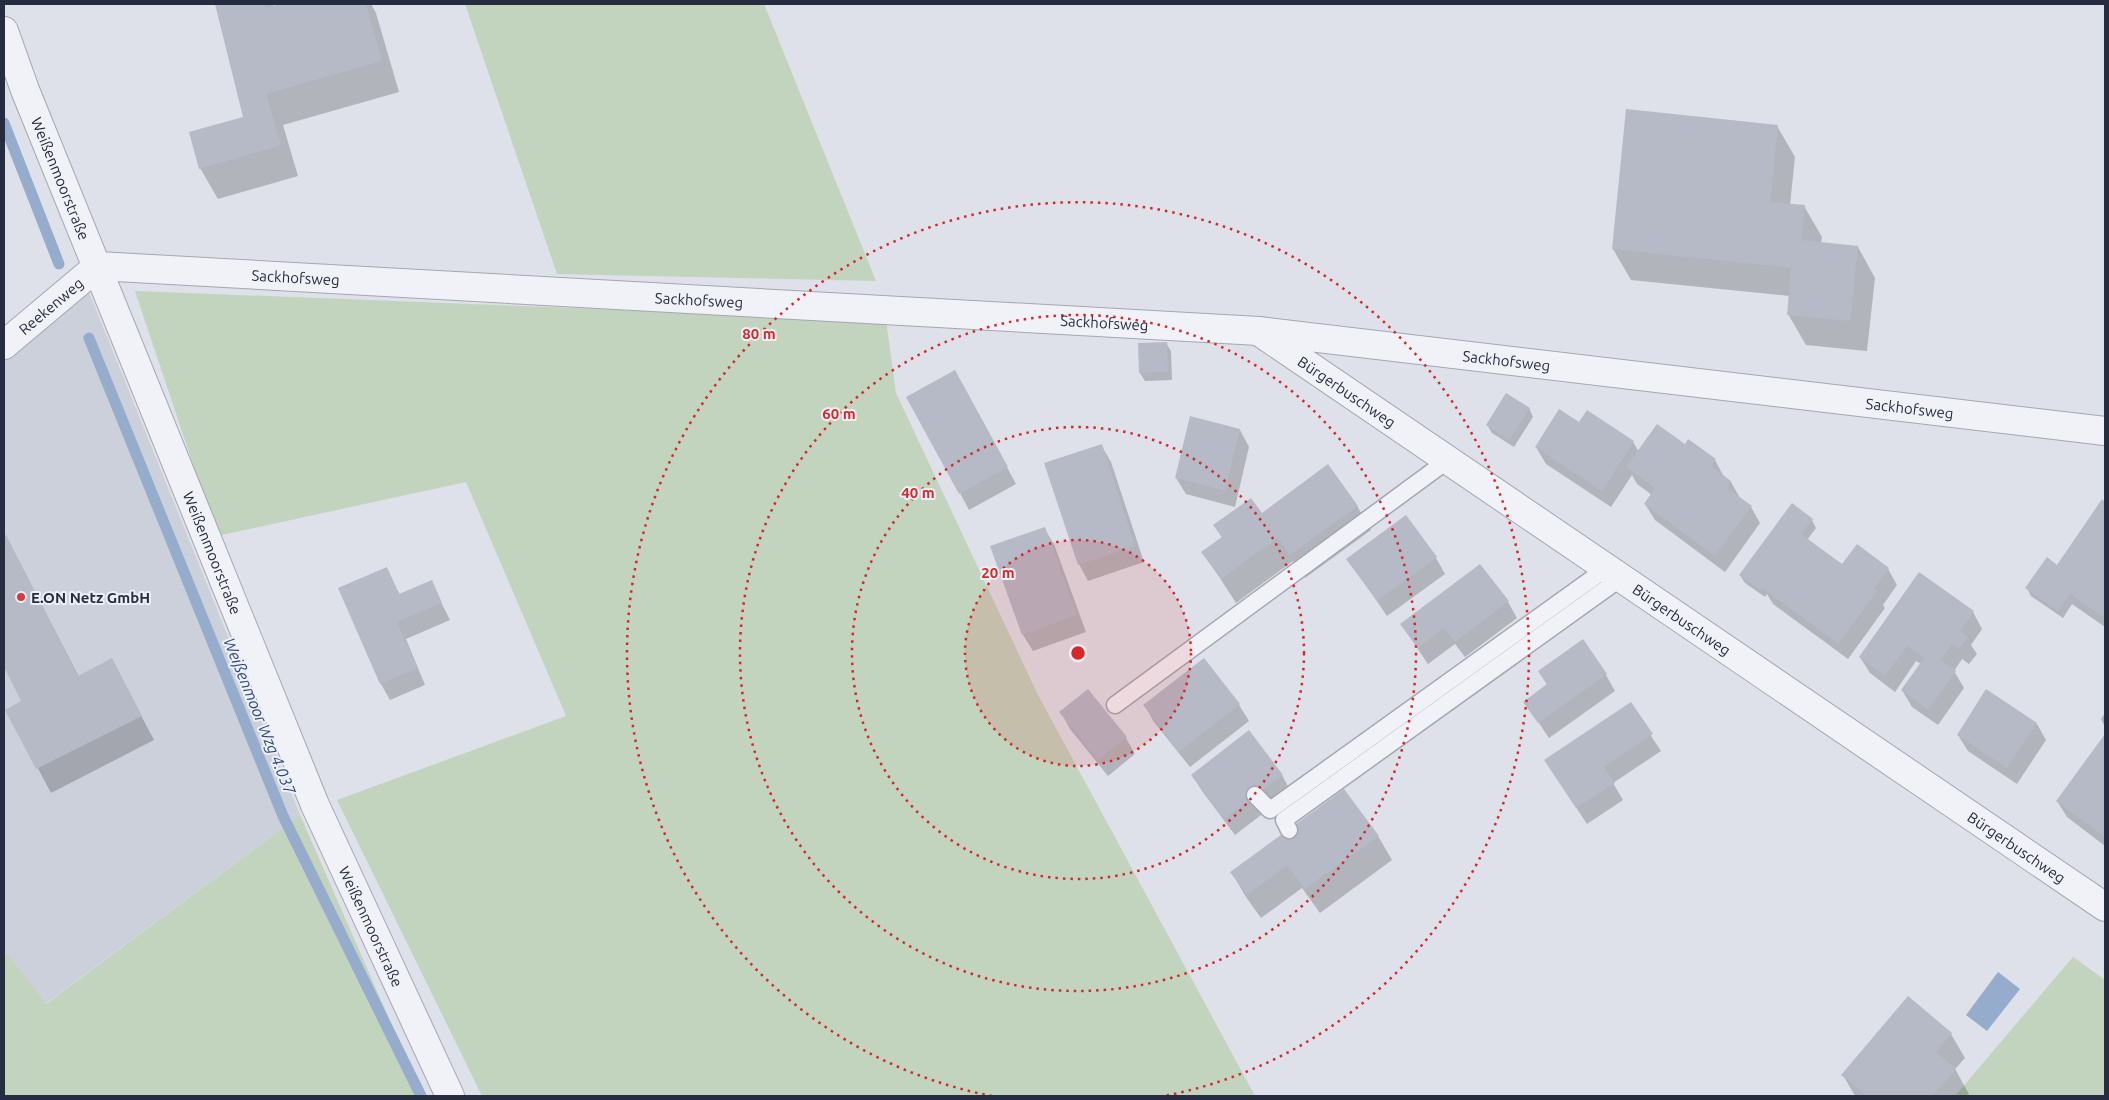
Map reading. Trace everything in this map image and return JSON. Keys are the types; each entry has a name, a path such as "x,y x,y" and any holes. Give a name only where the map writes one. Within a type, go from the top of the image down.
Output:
{"street":[{"name":"Weißenmoorstraße","path":"4,31 25,90 315,805 450,1096"},
{"name":"Sackhofsweg","path":"98,266 1259,331 2105,431"},
{"name":"Reekenweg","path":"4,344 98,266"},
{"name":"Bürgerbuschweg","path":"1259,331 2105,907"}],"lane":[{"path":"1115,706 1448,460"},
{"path":"1255,795 1270,810 1614,573"},
{"path":"1289,830 1284,820 1614,573"}],"shaded area":[{"path":"89,292 300,815 45,1004 7,953 4,956 4,356"}],"green space":[{"path":"465,4 764,4 876,281 557,274"},
{"path":"135,291 886,320 896,393 1037,693 1255,1096 482,1096 337,800 566,716 466,482 217,536"},
{"path":"300,815 423,1096 4,1096 4,956 7,953 46,1004"},
{"path":"2073,957 2105,980 2105,1096 1955,1096"}],"water":[{"path":"1998,972 2020,989 1987,1031 1966,1015"}],"building":[{"path":"215,4 265,4 266,8 280,4 366,4 382,61 266,94 281,145 199,169 189,132 243,117"},
{"path":"1626,109 1778,125 1770,202 1805,205 1801,240 1858,246 1850,321 1787,315 1791,268 1612,249"},
{"path":"1167,342 1168,372 1139,373 1138,343"},
{"path":"955,370 1008,467 959,494 906,397"},
{"path":"1506,393 1530,408 1509,440 1486,425"},
{"path":"1559,409 1579,422 1587,410 1634,441 1602,491 1535,447"},
{"path":"1190,416 1240,429 1225,491 1175,478"},
{"path":"1657,424 1685,444 1688,439 1716,459 1711,466 1731,481 1727,488 1752,506 1715,556 1644,504 1655,488 1626,467"},
{"path":"1102,444 1135,546 1078,565 1044,463"},
{"path":"1328,464 1358,506 1290,555 1278,538 1221,579 1201,552 1222,537 1213,525 1251,498 1262,513"},
{"path":"2102,499 2105,502 2105,618 2070,594 2058,611 2025,588 2047,557 2057,565"},
{"path":"1792,503 1813,519 1801,534 1842,564 1857,544 1889,568 1874,589 1877,591 1838,644 1762,588 1760,590 1739,575"},
{"path":"1406,515 1437,557 1377,601 1346,559"},
{"path":"1045,527 1077,615 1022,635 990,546"},
{"name":"E.ON Netz GmbH","path":"6,535 78,676 112,658 142,716 36,769 5,710 21,701 4,667 4,536"},
{"path":"1480,564 1509,601 1455,642 1444,628 1418,648 1400,624"},
{"path":"387,567 399,594 432,580 442,603 397,622 417,668 380,684 338,588"},
{"path":"1919,572 1974,611 1960,631 1968,637 1959,649 1952,644 1941,660 1956,671 1928,710 1901,690 1924,658 1907,646 1885,676 1859,657"},
{"path":"1583,639 1607,674 1538,723 1523,702 1547,684 1538,671"},
{"path":"1204,658 1240,704 1179,752 1143,705"},
{"path":"1088,689 1127,737 1098,760 1059,712"},
{"path":"1986,689 2037,723 2007,768 1957,735"},
{"path":"1631,702 1653,734 1604,767 1615,783 1576,808 1544,760"},
{"path":"1249,730 1283,775 1224,819 1191,775"},
{"path":"2105,734 2105,837 2056,801"},
{"path":"1344,789 1379,836 1305,889 1287,865 1247,895 1230,872"},
{"path":"1908,996 1952,1033 1936,1052 1956,1069 1933,1096 1867,1096 1841,1075"}],"waterway":[{"name":"Weißenmoor Wzg 4.037","path":"4,123 59,264"},
{"name":"Weißenmoor Wzg 4.037","path":"89,338 283,816 421,1096"}],"place":[{"name":"E.ON Netz GmbH","path":"21,597"}]}
